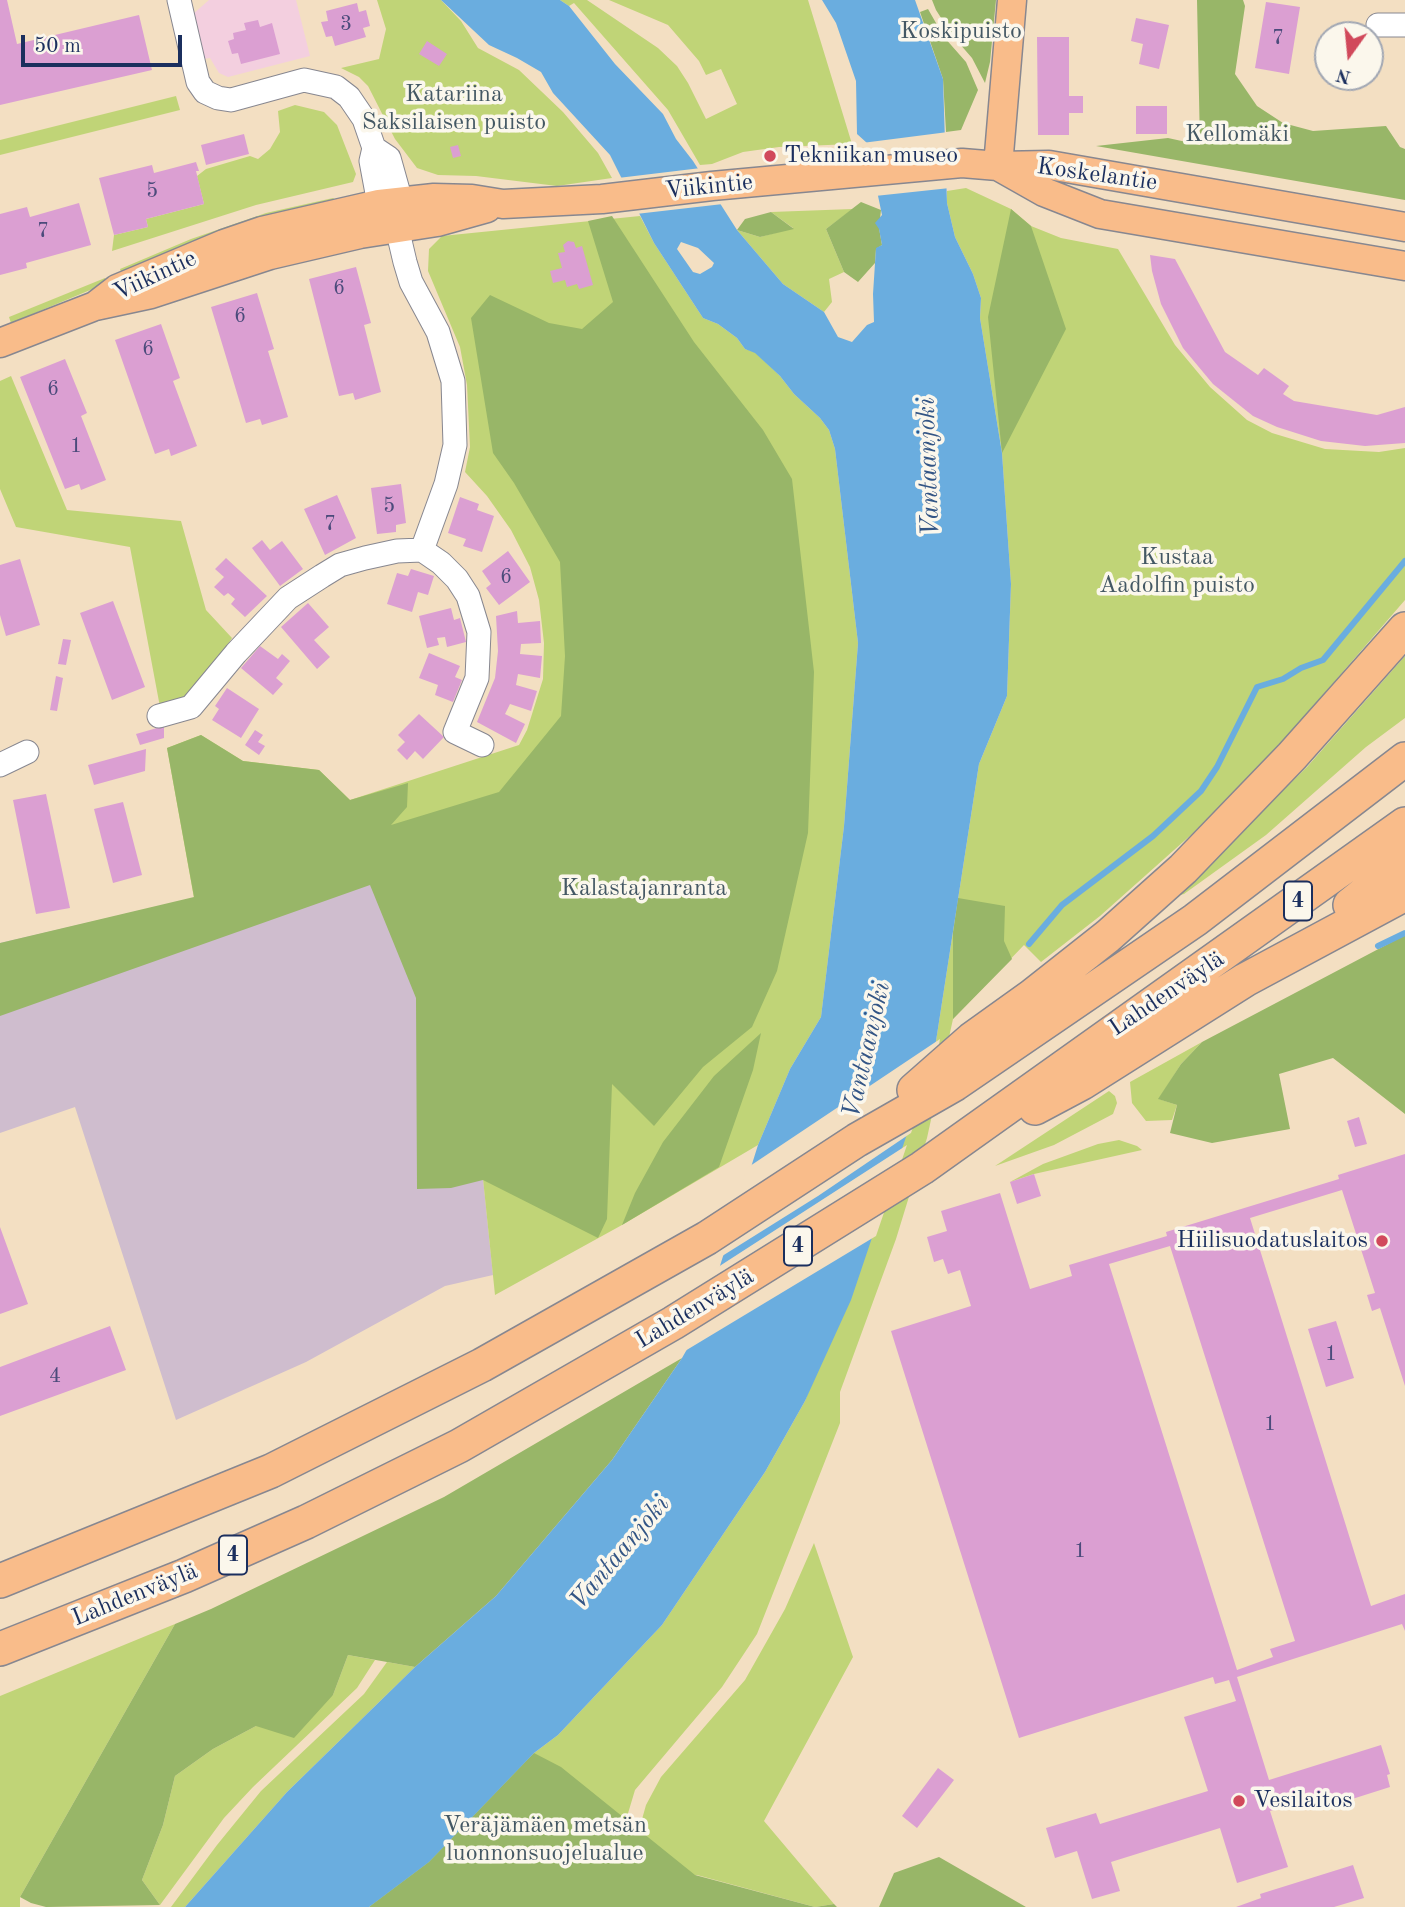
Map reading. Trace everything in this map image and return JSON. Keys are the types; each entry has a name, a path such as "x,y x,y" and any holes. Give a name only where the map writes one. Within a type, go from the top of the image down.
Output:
{"highway":[{"path":"857,1140 972,1039 1108,936 1183,869 1292,756 1405,629"},
{"name":"Lahdenväylä","path":"0,1581 271,1471 482,1365 707,1238 857,1140 955,1084 1195,920 1405,759"},
{"name":"Lahdenväylä","path":"0,1649 184,1576 306,1522 459,1446 674,1323 922,1168 1405,824"},
{"path":"922,1168 1082,1083 1245,980 1369,891 1405,861"},
{"path":"1245,980 1405,894"}],"main road":[{"path":"998,166 1012,0"},
{"name":"Viikintie","path":"0,342 95,306 151,294 434,198 503,204 602,199 950,164 998,166"},
{"name":"Koskelantie","path":"998,166 1049,165 1405,227"},
{"name":"Koskelantie","path":"998,166 1044,192 1100,214 1405,266"}],"street":[{"path":"179,0 194,68 198,82 205,92 231,100 304,80 336,87 357,107 374,148 389,158 392,211 411,282 438,332 453,381 455,444 446,484 422,550"},
{"path":"1384,24 1405,25"},
{"path":"159,716 191,707 279,607 322,576 340,565 365,558 397,551 422,550 441,563 457,579 468,596 479,632 477,678 454,732 482,745"},
{"path":"0,765 27,752"}],"shaded area":[{"path":"209,0 296,0 310,56 228,77 219,73 210,58 203,59 193,14"},
{"path":"448,839 493,1275 445,1286 306,1362 176,1420 75,1107 0,1133 0,943"}],"green space":[{"name":"Katariina Saksilaisen puisto","path":"377,0 441,0 461,21 478,48 519,70 563,112 598,153 612,178 557,186 476,176 438,175 417,168 395,139 368,86 359,77 341,68 379,59 386,29"},
{"path":"560,0 587,0 658,48 677,66 706,119 737,104 721,69 706,75 699,61 668,25 609,0 808,0 852,144 779,147 743,152 712,164 700,165 668,110 574,3 569,6"},
{"name":"Koskipuisto","path":"932,0 996,0 990,62 985,83 972,58 952,35"},
{"name":"Kellomäki","path":"1197,0 1243,0 1245,6 1235,74 1257,106 1283,123 1313,131 1386,126 1400,147 1405,149 1405,200 1096,146 1168,138 1200,145"},
{"path":"928,9 944,37 966,62 978,90 961,130 946,132 943,79 920,12"},
{"path":"176,96 180,110 0,155 0,140"},
{"path":"295,105 324,112 337,125 356,174 353,182 256,205 112,251 114,235 148,227 146,219 204,204 197,176 206,169 250,156 258,159 270,149 280,132 278,111"},
{"name":"Kustaa Aadolfin puisto","path":"966,188 1011,209 1031,226 1061,238 1118,249 1175,345 1210,387 1247,420 1272,433 1325,449 1379,452 1405,448 1405,600 1283,741 1192,834 1100,916 1041,962 1024,945 953,1019 927,1138 896,1239 840,1392 840,1423 757,1634 722,1687 635,1790 626,1820 639,1830 646,1805 661,1777 745,1680 785,1609 814,1543 853,1657 764,1821 834,1904 815,1907 697,1875 369,1907 534,1753 558,1735 662,1625 765,1472 805,1401 934,1054 979,764 1007,696 1011,584 1002,453 980,318 981,298 955,237 947,203 947,191"},
{"path":"333,198 337,201 123,277 120,269 191,239 266,213"},
{"path":"861,202 881,210 879,228 882,245 876,249 875,263 858,282 844,272 826,229"},
{"path":"853,209 826,229 844,272 829,279 832,302 824,312 783,284 737,230 760,237 793,228 771,212"},
{"path":"1011,209 1031,226 1066,329 1002,453 988,317"},
{"path":"771,212 794,229 760,237 737,230 745,219"},
{"name":"Kalastajanranta","path":"612,216 694,342 763,430 792,479 814,672 808,833 777,971 752,1027 703,1067 654,1126 612,1084 607,1219 598,1238 483,1180 451,1188 417,1189 416,998 370,885 0,1016 0,943 194,897 167,748 201,735 243,761 319,770 350,800 408,783 407,807 391,825 499,792 561,716 565,656 560,562 514,483 493,453 471,318 490,295 549,323 582,329 613,302 588,221"},
{"name":"Kalastajanranta","path":"640,216 654,243 703,318 718,324 737,338 745,349 755,352 780,376 794,394 820,418 829,430 835,449 858,643 844,826 821,1017 790,1069 758,1145 622,1225 495,1295 448,839 194,898 167,748 201,735 243,761 319,770 350,800 519,745 527,730 543,679 544,643 539,600 530,567 511,530 487,496 465,472 470,447 467,385 460,347 428,271 429,249 442,236"},
{"path":"105,278 107,283 11,323 9,317"},
{"path":"11,376 67,510 181,521 206,610 232,638 203,682 183,698 160,707 130,547 16,527 0,489 0,381"},
{"path":"1405,656 1405,718 1366,747 1266,835 1184,894 1177,896 1178,892 1307,767"},
{"path":"958,898 1005,906 1004,941 1012,959 953,1019 953,933"},
{"path":"1405,935 1405,1114 1333,1058 1279,1074 1290,1129 1212,1143 1170,1133 1177,1105 1158,1099 1181,1064 1202,1042"},
{"path":"761,1033 753,1070 719,1167 622,1225 635,1193 663,1142 714,1076"},
{"path":"1202,1042 1181,1064 1159,1099 1177,1105 1172,1120 1146,1121 1132,1103 1130,1082"},
{"path":"1109,1091 1115,1096 1117,1103 1113,1114 1054,1145 995,1166"},
{"path":"1119,1140 1142,1150 1034,1174 1010,1182 1043,1164 1098,1144"},
{"path":"682,1358 612,1460 496,1596 415,1667 348,1655 333,1695 294,1738 256,1726 213,1749 175,1776 163,1825 142,1880 160,1905 46,1907 20,1897 175,1624 444,1497"},
{"path":"175,1624 20,1897 20,1907 0,1907 0,1696"},
{"path":"348,1655 375,1660 357,1688 224,1818 160,1905 142,1880 163,1825 175,1776 213,1749 256,1726 333,1695"},
{"path":"387,1662 415,1667 287,1792 185,1907 171,1907 261,1791 364,1694"},
{"name":"Veräjämäen metsän luonnonsuojelualue","path":"534,1753 561,1767 695,1875 815,1907 369,1907 429,1862"},
{"path":"939,1857 1026,1907 879,1907 894,1873"},
{"path":"834,1904 837,1907 815,1907"}],"water":[{"name":"Vantaanjoki","path":"441,0 560,0 569,6 615,64 663,114 676,139 737,230 783,284 824,312 838,337 852,342 867,325 874,322 876,248 882,245 875,223 882,215 867,143 857,134 856,81 836,23 822,0 915,0 943,79 947,203 955,237 981,298 980,318 1002,453 1011,584 1007,696 979,764 934,1054 851,1300 805,1401 765,1472 662,1625 558,1735 534,1753 429,1862 369,1907 185,1907 287,1792 415,1667 496,1596 612,1460 682,1358 702,1323 758,1145 790,1069 821,1017 844,826 858,643 835,449 829,430 755,353 745,349 737,338 718,324 703,318 654,243 610,155 553,93 541,72 489,45","holes":["681,242 698,248 714,263 700,274 693,272 677,249"]}],"pier":[{"path":"948,132 950,188 875,196 862,143"},
{"path":"701,168 723,204 636,214 618,178"},
{"path":"940,1039 911,1133 719,1258 747,1168"},
{"path":"907,1145 876,1236 680,1354 699,1321 715,1269"}],"building":[{"path":"0,0 7,0 17,44 139,15 152,70 0,105"},
{"path":"1266,2 1300,7 1289,74 1255,68"},
{"path":"357,3 359,12 366,10 370,26 363,28 366,37 335,46 332,36 326,37 321,22 328,21 326,11"},
{"path":"1136,18 1169,25 1159,69 1139,64 1143,44 1131,41"},
{"path":"258,20 260,27 272,23 280,54 241,64 238,53 232,54 228,41 234,39 233,33 246,30 244,23"},
{"path":"1037,37 1069,37 1069,96 1083,96 1083,113 1069,113 1069,135 1038,135"},
{"path":"427,41 447,54 439,66 419,54"},
{"path":"1136,106 1167,106 1167,134 1136,134"},
{"path":"244,134 249,154 206,165 201,145"},
{"path":"458,145 461,156 453,158 450,147"},
{"path":"196,162 204,204 146,219 148,227 114,235 99,178 152,165 154,173"},
{"path":"79,203 91,245 26,263 27,268 0,275 0,214 27,207 30,217"},
{"path":"568,241 574,242 576,248 582,246 593,285 579,289 577,284 567,287 565,280 553,283 550,271 562,268 558,253 565,252 563,245"},
{"path":"1150,255 1175,259 1225,352 1258,375 1264,368 1289,386 1283,394 1294,401 1377,415 1405,407 1405,443 1365,446 1321,441 1253,416 1213,384 1183,348 1161,304"},
{"path":"356,267 371,323 364,325 381,392 355,400 353,393 339,396 309,279"},
{"path":"257,293 274,349 268,351 288,417 262,425 260,419 246,423 211,307"},
{"path":"161,324 180,378 173,381 197,446 171,456 169,449 155,454 115,340"},
{"path":"65,359 87,413 81,416 106,480 81,490 79,484 65,489 20,377"},
{"path":"401,484 406,523 396,525 396,532 377,534 371,488"},
{"path":"337,495 356,538 325,555 304,509"},
{"path":"460,497 479,504 477,510 494,516 482,552 463,546 466,539 448,533"},
{"path":"262,540 270,550 282,541 303,569 280,586 252,548"},
{"path":"508,551 530,582 499,605 486,588 491,584 482,571"},
{"path":"226,558 267,596 245,617 231,604 235,599 228,593 224,596 214,587 224,577 215,569"},
{"path":"20,559 40,625 6,636 0,615 0,565"},
{"path":"411,569 434,576 428,595 418,592 412,612 387,604 397,573 408,576"},
{"path":"113,601 145,687 112,700 80,613"},
{"path":"308,603 329,627 314,640 330,657 317,669 281,627"},
{"path":"451,608 454,620 460,618 466,642 447,647 445,637 437,638 439,645 427,648 419,616"},
{"path":"517,611 518,623 540,621 541,643 521,644 520,654 542,656 540,678 518,674 516,685 537,691 531,711 510,704 505,714 525,724 516,743 477,722 495,678 498,651 496,616"},
{"path":"63,639 71,640 66,665 58,664"},
{"path":"260,646 278,659 282,654 290,661 276,678 283,684 273,695 241,668"},
{"path":"429,653 460,666 455,677 462,680 453,702 435,695 438,685 419,678"},
{"path":"56,676 63,678 57,711 50,710"},
{"path":"227,688 259,709 241,738 212,720 219,709 215,706"},
{"path":"419,714 444,737 423,759 415,751 407,760 397,750 405,742 398,735"},
{"path":"164,726 164,738 140,745 136,734"},
{"path":"255,730 263,735 258,742 265,746 259,755 245,745"},
{"path":"146,749 145,771 94,785 88,765"},
{"path":"46,794 70,908 36,914 13,800"},
{"path":"123,802 142,875 113,883 94,809"},
{"path":"1359,1117 1367,1144 1355,1147 1347,1121"},
{"path":"1405,1154 1405,1386 1380,1308 1372,1311 1367,1295 1375,1293 1342,1190 1250,1218 1371,1606 1405,1594 1405,1631 1402,1624 1237,1677 1269,1780 1381,1745 1390,1774 1387,1775 1390,1787 1327,1807 1323,1795 1270,1811 1288,1867 1237,1883 1220,1828 1111,1862 1120,1891 1092,1899 1077,1851 1055,1858 1046,1828 1096,1813 1100,1824 1208,1791 1184,1717 1236,1701 1229,1680 1215,1684 1213,1677 1019,1738 891,1331 971,1306 960,1270 948,1274 943,1259 934,1262 927,1237 947,1231 941,1211 1000,1193 1030,1289 1072,1276 1069,1265 1167,1236 1166,1232 1339,1179 1338,1175","holes":["1170,1246 1295,1641 1270,1649 1273,1657 1237,1670 1109,1264"]},
{"path":"1034,1174 1041,1196 1017,1204 1010,1182"},
{"path":"0,1227 28,1304 0,1314"},
{"path":"1336,1321 1354,1378 1326,1387 1308,1329"},
{"path":"110,1326 126,1370 0,1416 0,1367"},
{"path":"938,1768 954,1780 917,1828 902,1816"},
{"path":"1353,1865 1364,1898 1334,1907 1236,1907 1261,1898 1260,1894"}],"waterway":[{"path":"1029,944 1062,905 1153,836 1201,791 1217,767 1257,687 1283,679 1301,668 1323,660 1405,561"},
{"path":"1378,946 1405,933"}],"place":[{"name":"Tekniikan museo","path":"770,156"},
{"name":"Hiilisuodatuslaitos","path":"1382,1241"},
{"name":"Vesilaitos","path":"1239,1801"}]}
